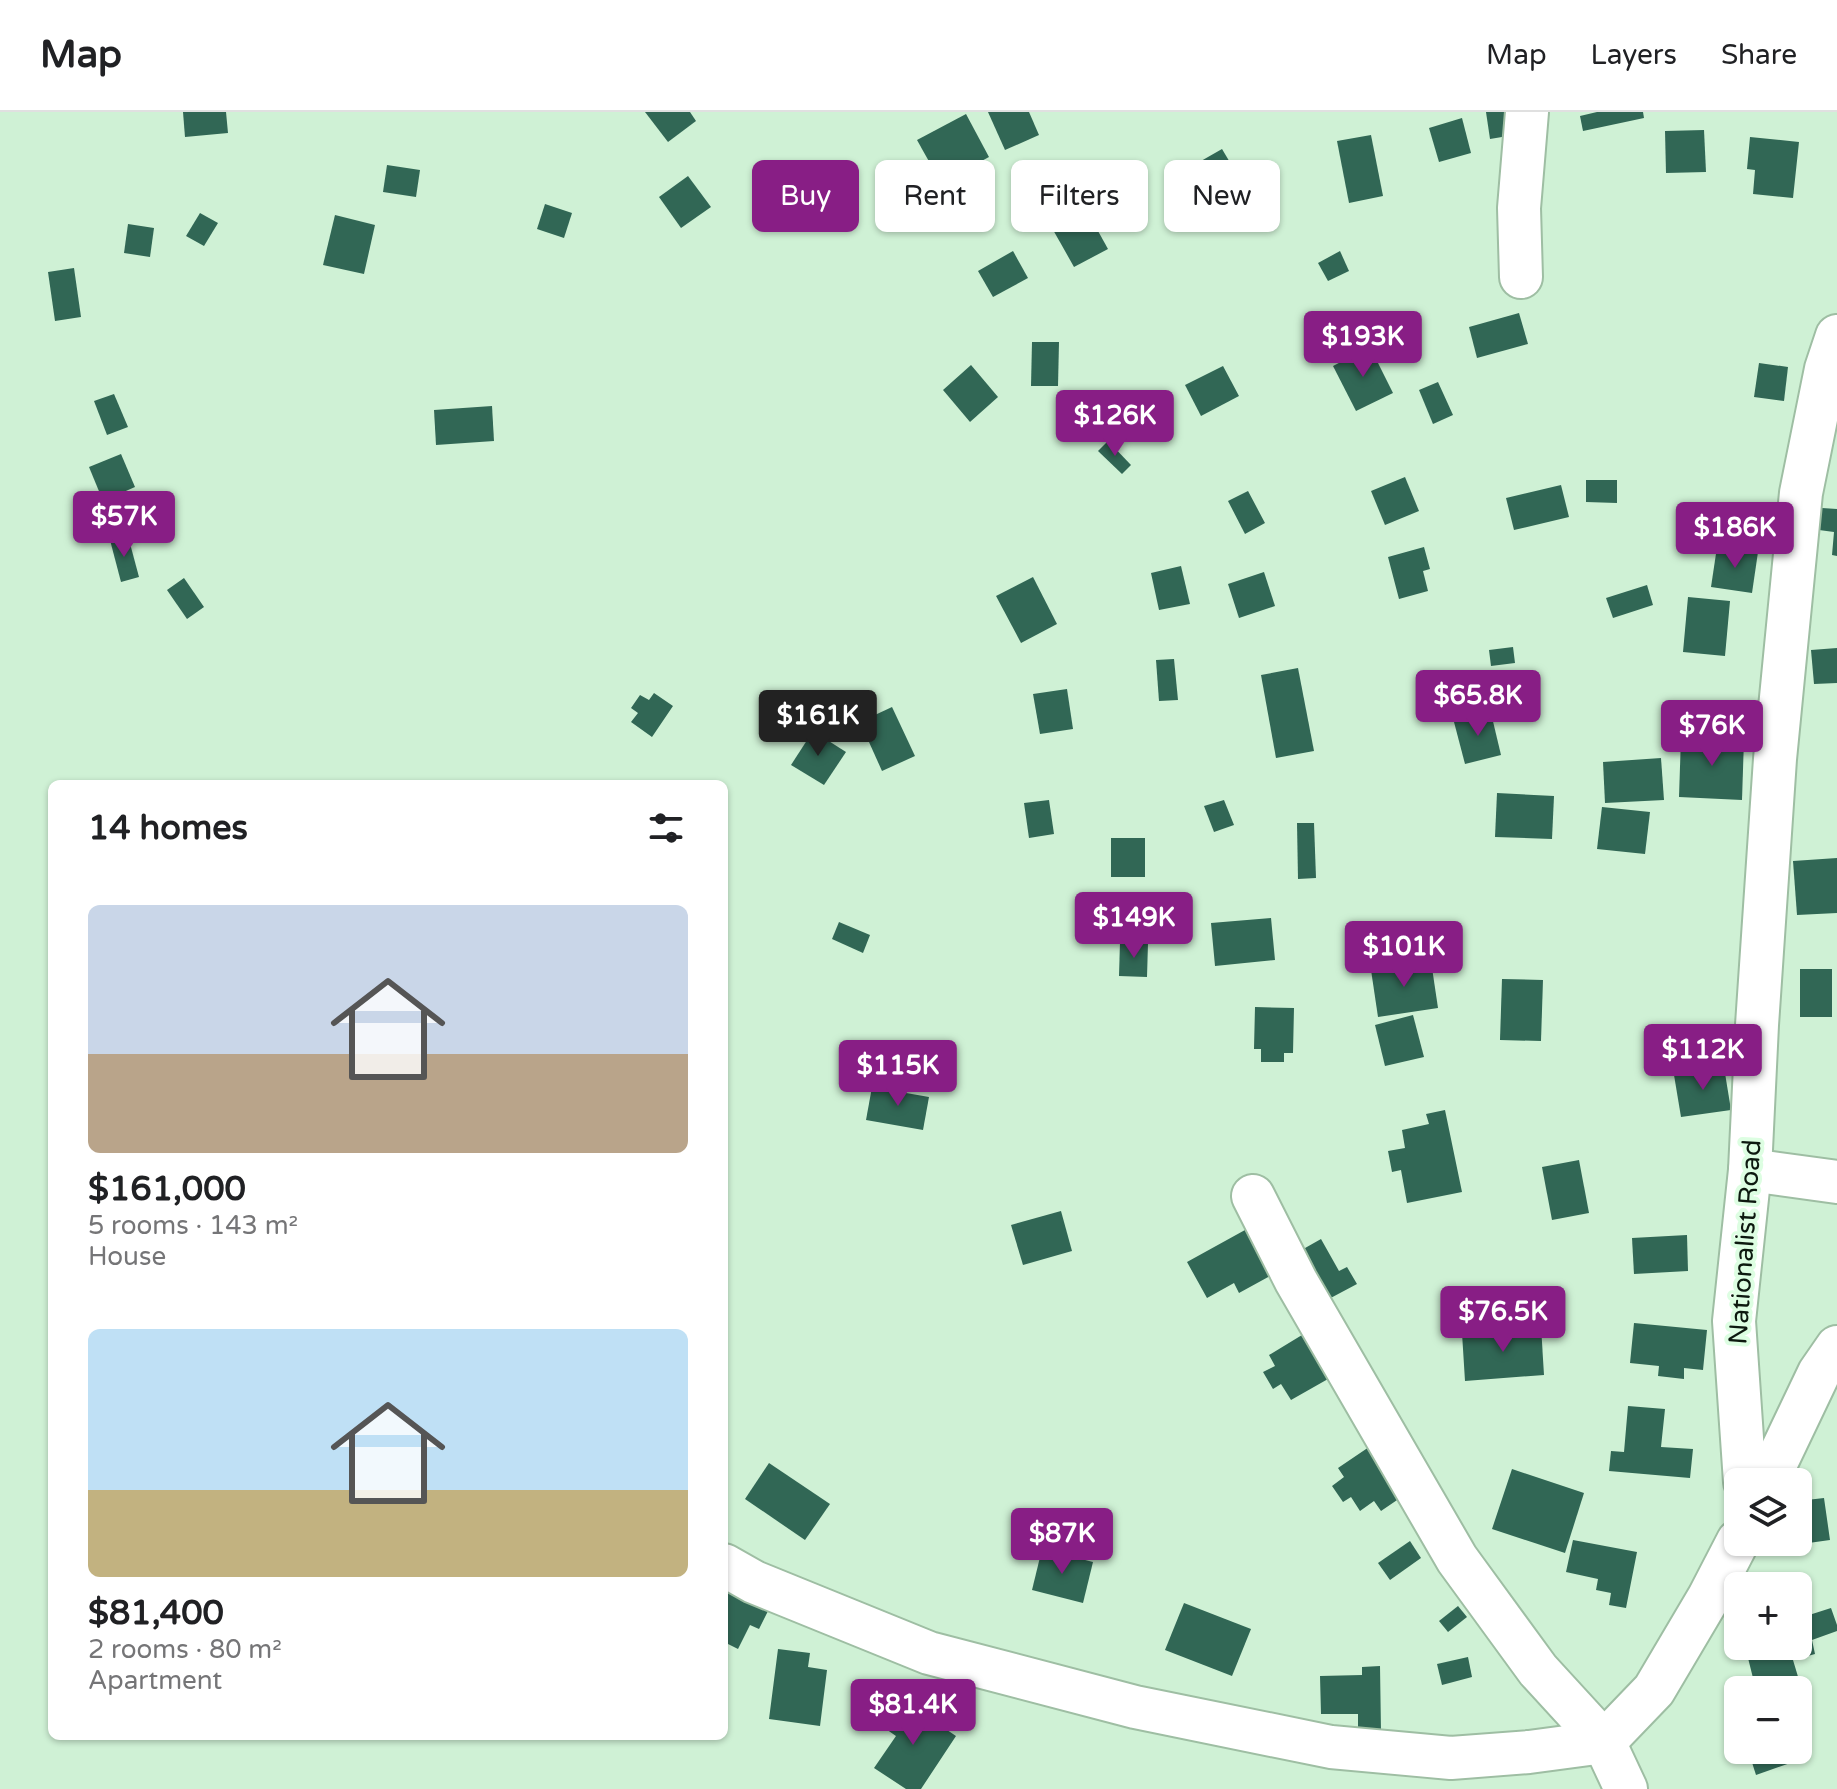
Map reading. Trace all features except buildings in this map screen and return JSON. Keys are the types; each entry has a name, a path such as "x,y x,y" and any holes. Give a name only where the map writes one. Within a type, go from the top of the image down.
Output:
{"street":[{"path":"1521,277 1519,208 1527,112"},
{"name":"Nationalist Road","path":"1744,1468 1734,1321 1750,1170 1775,759 1801,493 1826,369 1837,336"},
{"path":"1750,1170 1837,1182"},
{"path":"1253,1196 1296,1281 1457,1559 1538,1670 1604,1742 1626,1789"},
{"path":"1774,1468 1819,1373 1837,1347"},
{"path":"728,1567 754,1582 929,1653 1135,1707 1331,1747 1451,1758 1604,1742 1654,1690 1730,1556"}]}
